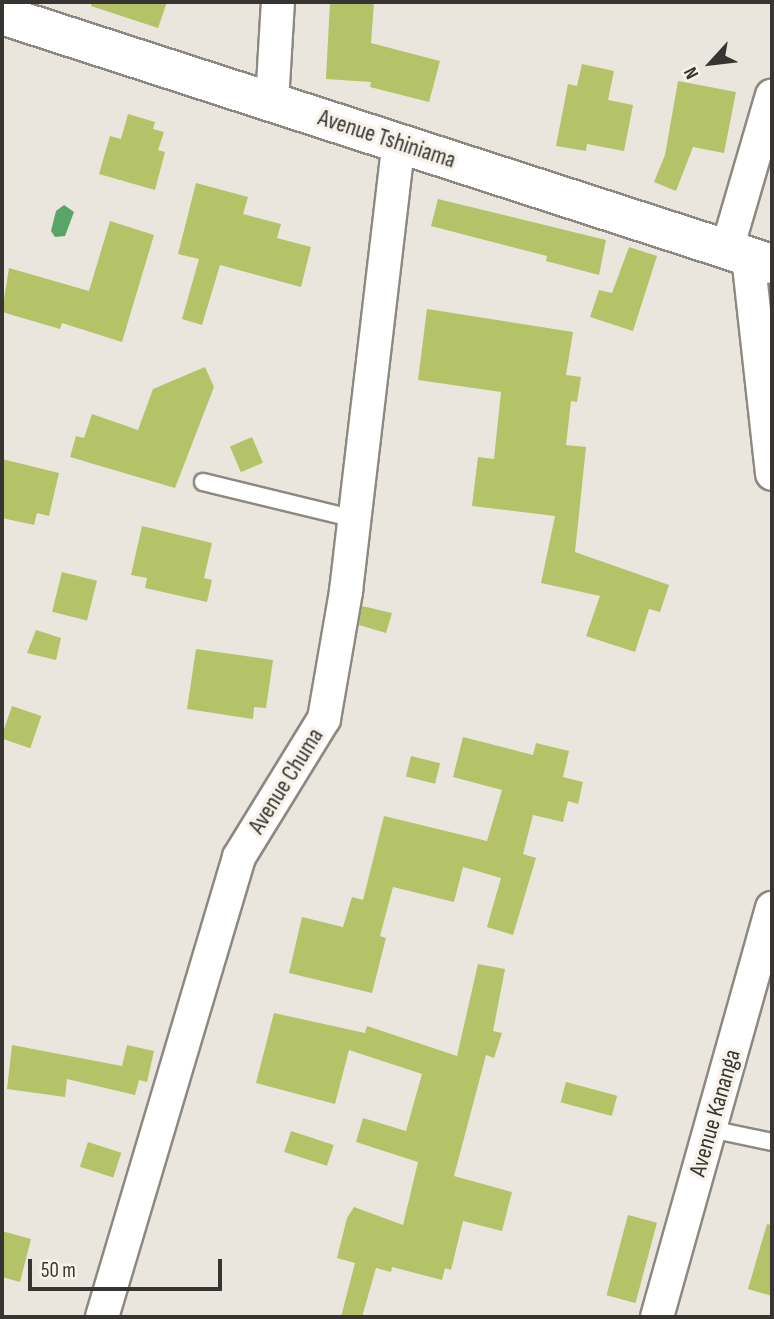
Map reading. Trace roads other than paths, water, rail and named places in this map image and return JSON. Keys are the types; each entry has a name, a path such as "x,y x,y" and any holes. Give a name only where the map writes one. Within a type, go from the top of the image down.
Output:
{"street":[{"path":"272,102 278,2"},
{"name":"Avenue Tshiniama","path":"4,24 272,102 754,258"},
{"path":"772,95 754,258 772,474"},
{"name":"Avenue Chuma","path":"102,1317 239,858 324,719 355,519 399,143"},
{"name":"Avenue Kananga","path":"657,1317 772,908"}],"lane":[{"path":"203,482 355,519"},
{"path":"710,1129 772,1142"}],"waterway":[{"path":"772,283 772,323"}]}
